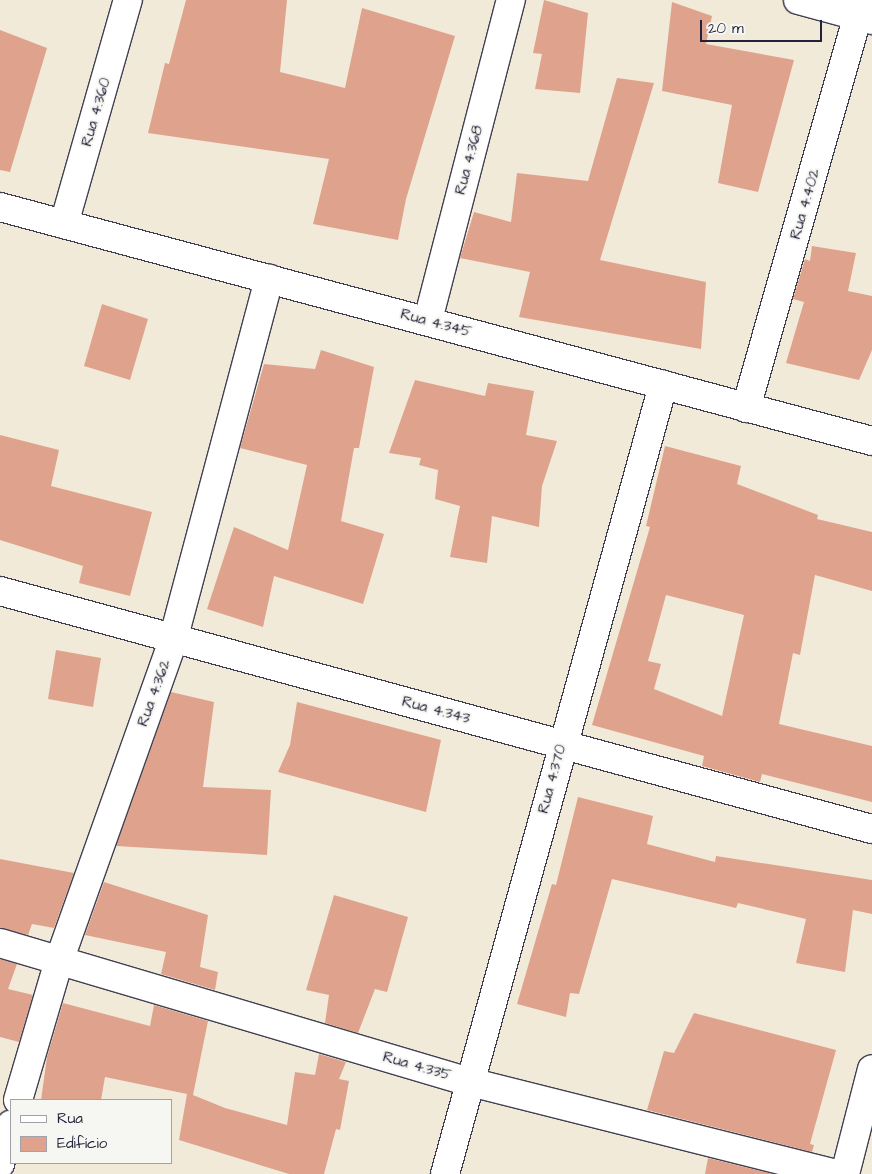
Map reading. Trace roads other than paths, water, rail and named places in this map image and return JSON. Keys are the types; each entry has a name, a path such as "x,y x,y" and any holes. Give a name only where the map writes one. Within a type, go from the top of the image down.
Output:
{"street":[{"name":"Rua 4.360","path":"64,224 128,0"},
{"name":"Rua 4.368","path":"428,320 511,0"},
{"path":"798,0 864,12"},
{"name":"Rua 4.402","path":"746,408 864,12"},
{"name":"Rua 4.345","path":"0,207 428,320 872,441"},
{"name":"Rua 4.362","path":"18,1099 59,960 173,640 268,279"},
{"name":"Rua 4.370","path":"445,1174 562,743 663,385"},
{"name":"Rua 4.343","path":"0,592 562,743 872,829"},
{"name":"Rua 4.335","path":"0,943 470,1082 837,1174"},
{"path":"845,1174 872,1069"},
{"path":"0,1164 10,1129"}]}
